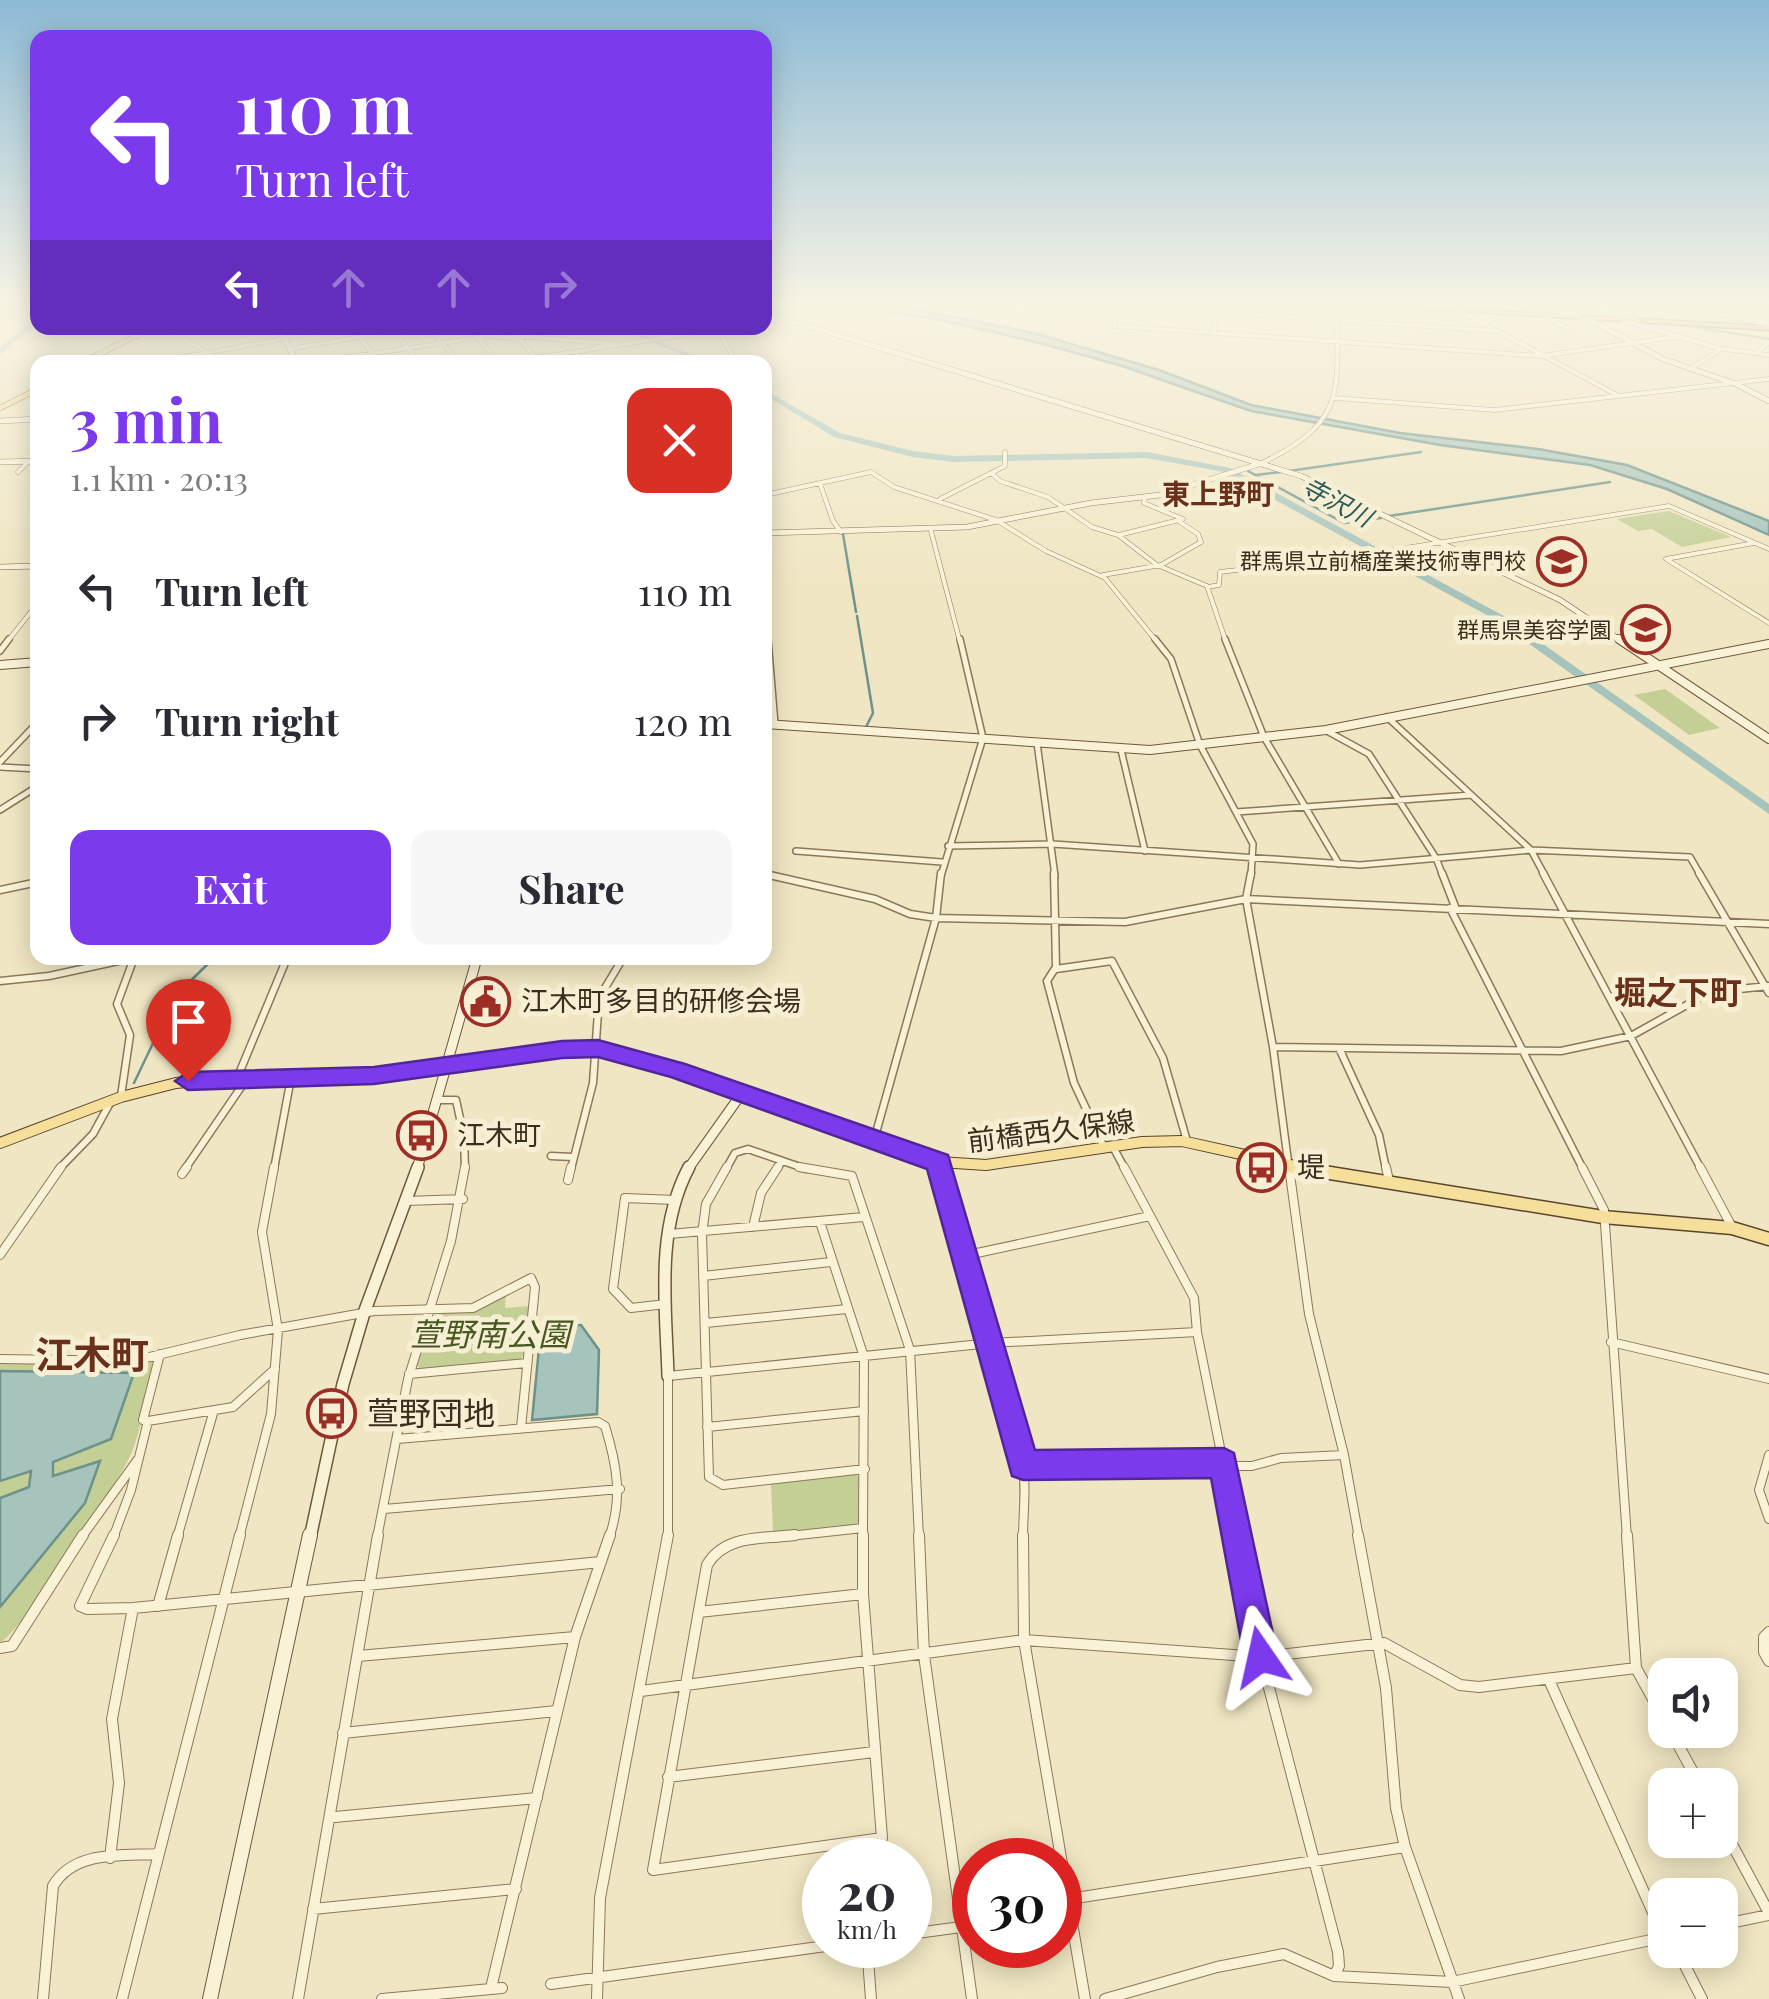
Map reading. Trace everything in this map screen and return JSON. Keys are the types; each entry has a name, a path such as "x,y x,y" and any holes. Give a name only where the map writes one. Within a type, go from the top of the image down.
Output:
{"main road":[{"name":"前橋西久保線","path":"0,1143 116,1099 176,1083 243,1077 354,1077 562,1050 598,1049 628,1054 938,1162 986,1165 1108,1147 1187,1142 1288,1166 1603,1217 1732,1228 1769,1239"}],"street":[{"path":"1051,399 1315,482 1444,542 1548,594 1769,739"},
{"path":"772,534 931,531 1144,497 1262,463 1304,444 1331,413 1336,399"},
{"path":"1353,399 1494,410 1589,399"},
{"path":"0,420 30,419"},
{"path":"938,499 1007,464 1006,453"},
{"path":"0,462 29,461"},
{"path":"18,472 29,461"},
{"path":"772,493 871,472 894,487 998,522 1046,551 1102,575 1171,660 1200,745 1253,844 1246,899 1273,1048 1309,1314 1344,1455 1378,1643 1396,1808 1459,1999"},
{"path":"991,474 1000,481 1040,494 1092,527 1118,535 1161,565 1208,587 1219,584 1220,572 1388,551 1671,506 1769,549"},
{"path":"819,483 828,492 831,522 841,532"},
{"path":"1144,497 1144,504 1180,515 1180,522"},
{"path":"1102,575 1161,565 1201,542 1198,534 1180,522 1118,535"},
{"path":"874,1140 936,918 942,862 983,738 931,531"},
{"path":"1755,543 1666,559 1769,623"},
{"path":"0,567 30,566"},
{"path":"1208,587 1206,594 1264,738 1339,864"},
{"path":"0,651 30,613"},
{"path":"772,690 775,724 1121,750 1326,730 1769,644"},
{"path":"0,665 30,663"},
{"path":"1387,717 1531,850 1732,1228"},
{"path":"1326,730 1369,754 1436,858 1454,909 1597,1193 1603,1217 1636,1668 1648,1690"},
{"path":"0,764 30,731"},
{"path":"1037,743 1053,844 1057,922 1055,969 1047,981 1074,1083 1194,1298 1197,1332 1261,1657 1338,1952 1339,1966 1334,1976"},
{"path":"1121,750 1145,851"},
{"path":"0,764 30,768"},
{"path":"0,810 30,791"},
{"path":"1236,812 1472,795"},
{"path":"948,846 1053,844 1386,865 1531,850 1690,857 1768,988 1710,992 1631,1036 1568,1050 1273,1048"},
{"path":"796,851 942,862"},
{"path":"772,876 876,898 910,914 936,918 1125,922 1246,899 1769,924"},
{"path":"0,890 30,884"},
{"path":"1055,969 1112,960 1163,1058 1187,1142"},
{"path":"0,981 100,965"},
{"path":"0,1254 63,1164 93,1134 116,1099 130,1035 117,1004 131,965"},
{"path":"182,1174 243,1077 284,965"},
{"path":"210,1999 343,1384 439,1100 475,965"},
{"path":"568,1180 582,1134 598,1049 598,998 619,965"},
{"path":"1339,1048 1379,1135 1389,1181"},
{"path":"122,1999 272,1414 278,1330 262,1232 291,1078"},
{"path":"597,1999 600,1898 668,1548 668,1234 675,1200 703,1144 742,1093"},
{"path":"298,1999 409,1374 456,1234 463,1199 467,1144 463,1122 456,1100 439,1100"},
{"path":"865,1469 714,1484 708,1477 702,1234 706,1204 735,1153 748,1149 811,1171 852,1176 910,1350 924,1654 954,1838"},
{"path":"550,1156 573,1158"},
{"path":"754,1228 761,1193 782,1162"},
{"path":"938,1162 1023,1465 1024,1640 1055,1838"},
{"path":"667,1304 631,1308 613,1289 625,1198 675,1200"},
{"path":"406,1201 463,1199"},
{"path":"668,1234 702,1234 864,1216"},
{"path":"963,1256 1150,1216"},
{"path":"820,1222 864,1357 865,1469 863,1594 882,1838 653,1870 707,1564 732,1542 864,1528"},
{"path":"703,1276 831,1262"},
{"path":"0,1360 133,1360 364,1313 472,1308 532,1278 536,1286 520,1428"},
{"path":"706,1323 847,1309"},
{"path":"668,1376 991,1343 1197,1332"},
{"path":"1611,1342 1769,1379"},
{"path":"160,1354 144,1420 148,1421 233,1407 275,1369"},
{"path":"409,1374 526,1363"},
{"path":"158,1606 214,1410"},
{"path":"707,1428 864,1411"},
{"path":"148,1421 122,1523 80,1606 158,1606 601,1562"},
{"path":"382,1999 496,1988 556,1711 576,1637 616,1524 620,1488 604,1426 598,1422 397,1438"},
{"path":"1023,1465 1252,1466 1281,1458 1344,1455"},
{"path":"1769,1455 1758,1490 1769,1518"},
{"path":"0,1648 12,1646 36,1615 103,1505 142,1456"},
{"path":"384,1509 620,1488"},
{"path":"698,1612 863,1594"},
{"path":"110,1858 119,1783 112,1719 133,1608"},
{"path":"1769,1632 1764,1638 1769,1661"},
{"path":"357,1656 576,1637"},
{"path":"641,1691 1024,1640 1261,1657 1378,1643 1460,1685 1479,1687 1636,1668"},
{"path":"1548,1680 1648,1902"},
{"path":"343,1733 556,1711"},
{"path":"668,1776 874,1752"},
{"path":"335,1817 537,1798"},
{"path":"1082,1905 1315,1860 1406,1847"},
{"path":"43,1999 56,1878 67,1866 158,1854"},
{"path":"1738,1856 1769,1914 1738,1921"},
{"path":"313,1909 516,1889"},
{"path":"1105,1999 1217,1967 1284,1954 1334,1976 1452,1982 1648,1940"},
{"path":"551,1984 802,1949"},
{"path":"869,1968 871,1999"},
{"path":"971,1968 972,1999"},
{"path":"1079,1968 1085,1999"},
{"path":"1687,1968 1702,1999"}],"green space":[{"path":"1669,511 1731,537 1682,547 1652,529 1638,531 1617,519"},
{"path":"1665,689 1720,728 1689,735 1634,695"},
{"name":"萱野南公園","path":"506,1293 505,1308 529,1306 524,1354 519,1361 422,1370 415,1364 429,1314 434,1310 471,1313"},
{"path":"153,1361 139,1430 124,1467 47,1587 0,1642 0,1363"},
{"path":"855,1473 862,1480 861,1520 855,1525 773,1534 771,1482"}],"water":[{"path":"1217,399 1236,399 1400,433 1538,449 1627,465 1769,521 1769,535 1667,489 1590,465 1440,445 1251,411"},
{"path":"581,1325 599,1350 597,1414 532,1420 541,1328"},
{"path":"0,1371 134,1373 111,1439 53,1462 53,1476 100,1461 85,1503 0,1607 0,1498 29,1487 31,1471 0,1481"}],"waterway":[{"name":"寺沢川","path":"777,399 837,435 913,454 954,459 1147,455 1227,470 1498,617 1769,810"},
{"path":"1289,471 1421,452"},
{"path":"1248,471 1255,475"},
{"path":"1255,475 1281,472"},
{"path":"1255,475 1344,523 1381,518"},
{"path":"1389,516 1610,482"},
{"path":"843,534 856,612"},
{"path":"857,616 873,713 866,727"},
{"path":"134,1083 176,995 207,965"}],"place":[{"name":"群馬県立前橋産業技術専門校","path":"1561,561"},
{"name":"群馬県美容学園","path":"1646,630"},
{"name":"江木町多目的研修会場","path":"486,1001"},
{"name":"江木町","path":"422,1135"},
{"name":"堤","path":"1262,1167"},
{"name":"萱野団地","path":"332,1414"}],"district":[{"name":"東上野町","path":"1218,494"},
{"name":"堀之下町","path":"1678,993"},
{"name":"江木町","path":"92,1356"}],"route":[{"path":"188,1081 374,1076 562,1050 598,1049 628,1054 938,1162 1023,1465 1224,1463 1236,1544 1261,1657"}]}
